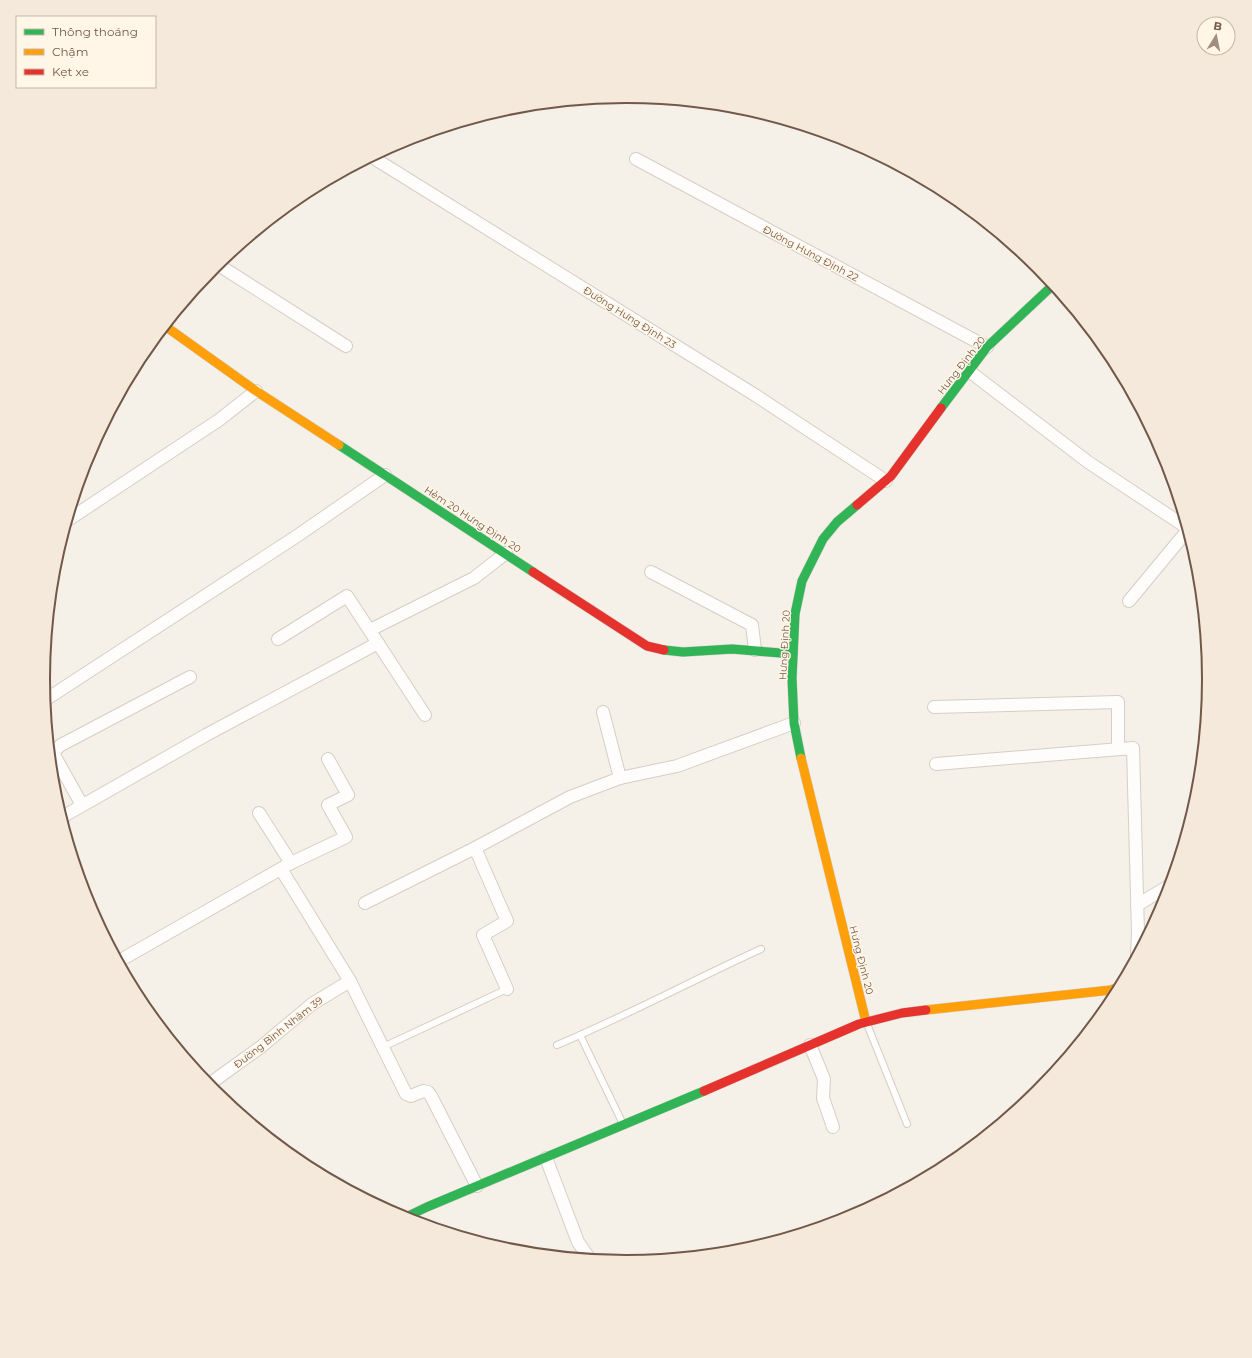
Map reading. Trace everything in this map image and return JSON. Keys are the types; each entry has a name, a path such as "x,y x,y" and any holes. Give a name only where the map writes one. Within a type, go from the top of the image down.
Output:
{"street":[{"name":"Đường Hưng Định 22","path":"636,159 987,347"},
{"name":"Đường Hưng Định 23","path":"376,160 748,391 886,481"},
{"path":"224,268 346,346"},
{"name":"Hưng Định 20","path":"866,1022 798,746 794,723 792,678 795,614 802,581 823,539 837,522 891,476 987,347 1049,289"},
{"name":"Hẻm 20 Hưng Định 20","path":"169,329 256,391 647,646 662,650 683,652 732,649 793,654"},
{"path":"969,371 1088,462 1180,523"},
{"path":"74,516 219,420 256,391"},
{"path":"50,696 297,536 385,475"},
{"path":"1130,600 1183,535"},
{"path":"370,630 474,578 506,554"},
{"path":"651,572 752,625 755,650"},
{"path":"278,639 347,596 424,715"},
{"path":"67,814 206,735 378,643"},
{"path":"55,751 61,745 190,677"},
{"path":"934,707 1118,702 1118,749"},
{"path":"603,712 620,778"},
{"path":"364,903 475,848 570,797 620,778 676,766 794,723"},
{"path":"936,764 1133,748 1138,905 1137,945"},
{"path":"55,757 82,805"},
{"path":"123,960 286,866 346,837 328,805 348,795 328,759"},
{"path":"259,813 286,866 350,982 406,1094 411,1096 423,1091 428,1092 478,1186"},
{"path":"475,848 507,921 483,935 507,989"},
{"path":"1138,905 1161,891"},
{"name":"Đường Bình Nhâm 39","path":"214,1081 262,1046 312,1004 350,982"},
{"path":"413,1214 866,1022 902,1012 1111,990"},
{"path":"810,1045 824,1079 823,1098 833,1127"},
{"path":"546,1158 578,1242 586,1254"}],"lane":[{"path":"557,1045 761,949"},
{"path":"383,1047 507,989"},
{"path":"866,1022 907,1124"},
{"path":"580,1035 623,1125"}],"traffic: fast":[{"path":"941,408 987,347 1049,289"},
{"path":"339,445 533,572"},
{"path":"801,758 794,723 792,678 795,614 802,581 823,539 837,522 857,505"},
{"path":"664,650 683,652 732,649 793,654"},
{"path":"413,1214 704,1091"}],"traffic: slow":[{"path":"169,329 256,391 339,445"},
{"path":"801,758 866,1022"},
{"path":"926,1010 1111,990"}],"traffic: jam":[{"path":"857,505 891,476 941,408"},
{"path":"533,572 647,646 664,650"},
{"path":"704,1091 859,1024 902,1013 926,1010"}]}
